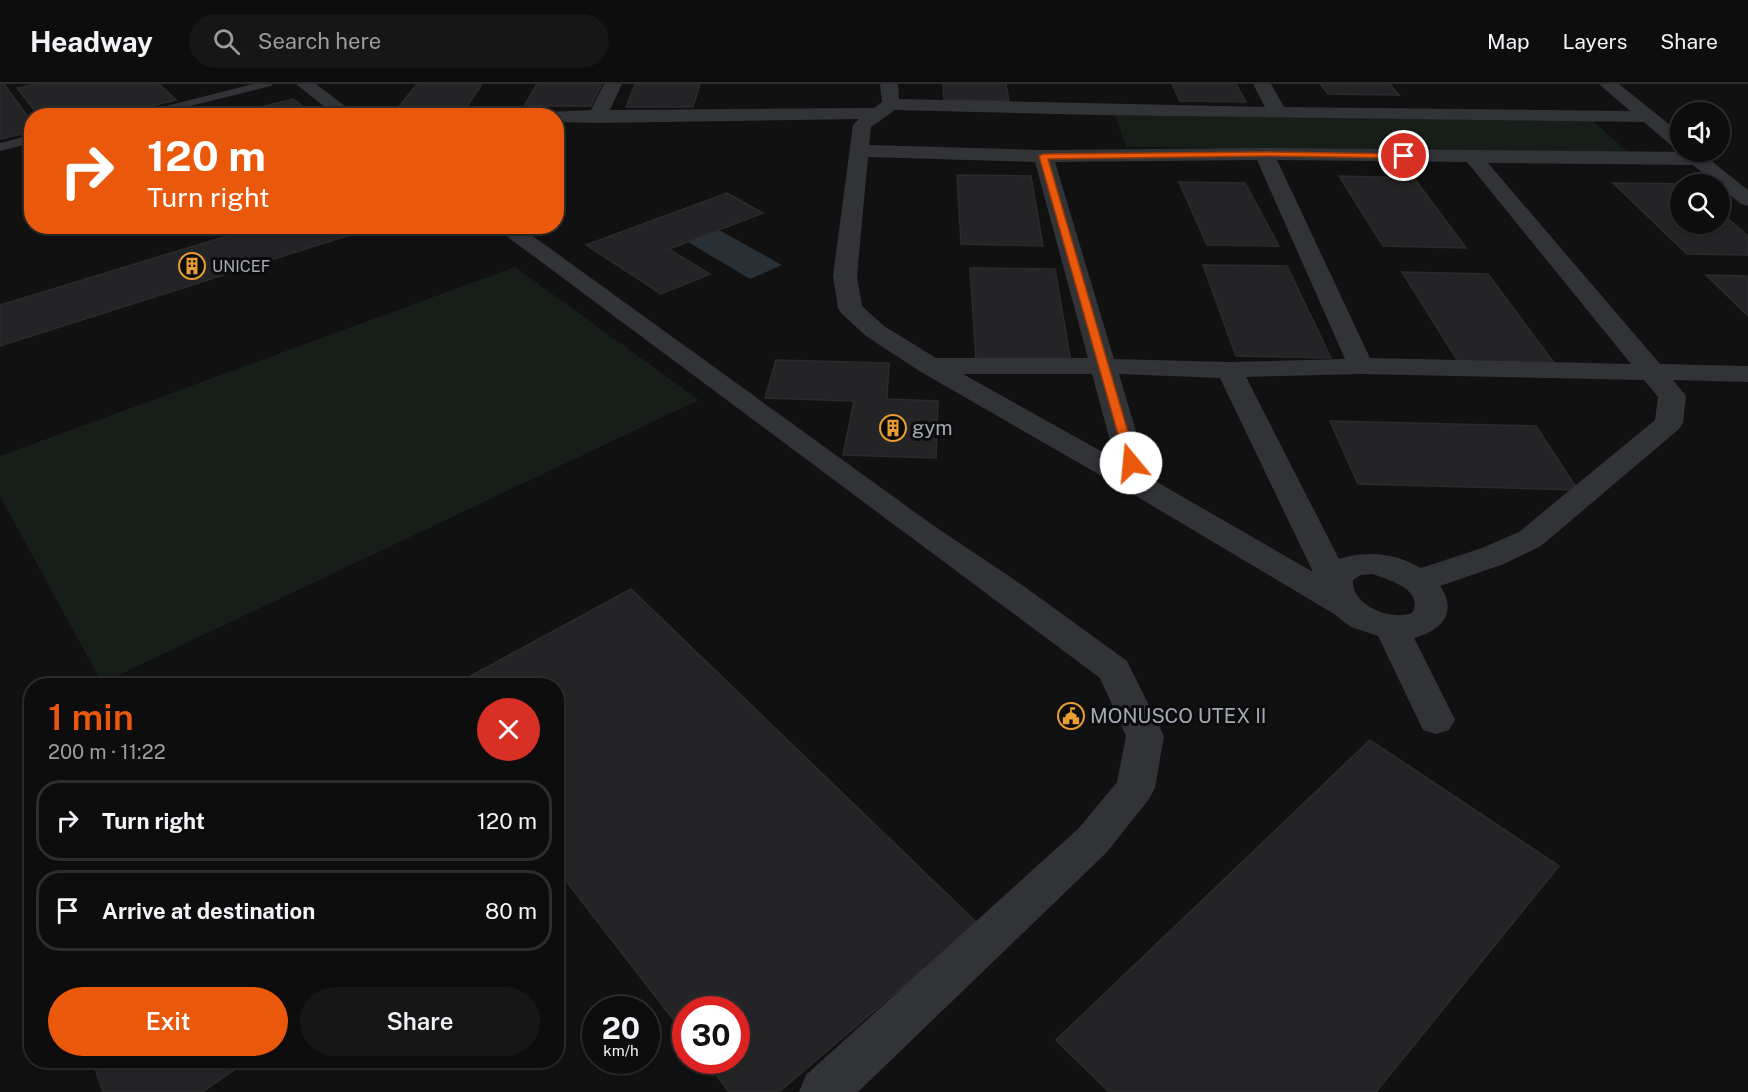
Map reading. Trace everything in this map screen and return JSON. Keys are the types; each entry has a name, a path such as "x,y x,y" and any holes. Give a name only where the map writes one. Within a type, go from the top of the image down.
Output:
{"street":[{"path":"305,84 338,108"},
{"path":"597,117 613,84"},
{"path":"1262,84 1278,113"},
{"path":"1608,84 1670,135"},
{"path":"886,100 862,125 861,151 845,276 850,308 875,331 930,366 1341,595 1365,619 1390,627 1409,627 1424,622 1433,612 1433,602 1429,591 1405,572 1389,566 1359,564 1347,568 1338,575 1341,595"},
{"path":"564,116 597,117 886,100 1093,102 1278,113 1650,117"},
{"path":"1093,102 1111,155"},
{"path":"861,151 1043,156 1670,155"},
{"path":"1264,154 1361,366"},
{"path":"1043,156 1137,483"},
{"path":"1419,581 1484,559 1530,539 1668,423 1672,396 1473,157"},
{"path":"1704,162 1738,185 1748,200"},
{"path":"515,234 1114,670 1145,736 1135,788 1093,840 823,1092"},
{"path":"930,366 1102,366 1228,370 1361,366 1748,374"},
{"path":"1228,370 1341,595"},
{"path":"1390,627 1436,720"}],"lane":[{"path":"166,108 267,84"},
{"path":"0,147 24,141"}],"shaded area":[{"path":"1115,115 1592,120 1629,153 1126,147"},
{"path":"719,230 782,265 750,279 688,242"},
{"path":"515,267 699,400 113,678 99,678 0,496 0,456"}],"building":[{"path":"0,84 4,84 24,111 24,134 0,139"},
{"path":"37,84 159,84 176,100 142,108 33,108 17,88"},
{"path":"417,84 482,84 466,108 398,108"},
{"path":"537,84 602,84 591,106 524,106"},
{"path":"635,84 700,84 693,107 626,107"},
{"path":"943,84 1006,84 1009,101 944,100"},
{"path":"1172,84 1236,84 1246,102 1180,101"},
{"path":"1320,84 1390,84 1399,95 1328,94"},
{"path":"293,99 305,108 258,108"},
{"path":"957,175 1031,176 1043,246 961,244"},
{"path":"1339,176 1414,178 1466,248 1383,246"},
{"path":"1179,182 1245,183 1279,246 1207,245"},
{"path":"1613,183 1670,184 1670,234 1730,234 1730,220 1748,236 1748,255 1687,254"},
{"path":"727,193 763,213 669,249 710,274 661,294 586,245"},
{"name":"UNICEF","path":"234,234 353,234 0,346 0,305"},
{"path":"1203,265 1287,266 1331,358 1236,356"},
{"path":"970,268 1055,269 1071,362 976,360"},
{"path":"1402,272 1488,274 1557,367 1461,366"},
{"path":"1706,275 1748,276 1748,316"},
{"name":"gym","path":"776,360 889,363 887,399 938,401 936,458 843,455 854,401 765,398"},
{"path":"1330,421 1536,426 1578,490 1358,484"},
{"path":"631,589 977,923 779,1092 729,1092 716,1074 750,1074 750,996 672,996 672,1018 660,1002 660,996 655,996 564,878 564,678 467,678"},
{"path":"1370,740 1559,866 1376,1092 1109,1092 1056,1040"},
{"path":"95,1068 237,1068 202,1092 103,1092"}],"place":[{"name":"UNICEF","path":"192,266"},
{"name":"gym","path":"893,428"},
{"name":"MONUSCO UTEX II","path":"1071,716"}],"route":[{"path":"1131,463 1043,156 1264,154 1404,156"}]}
